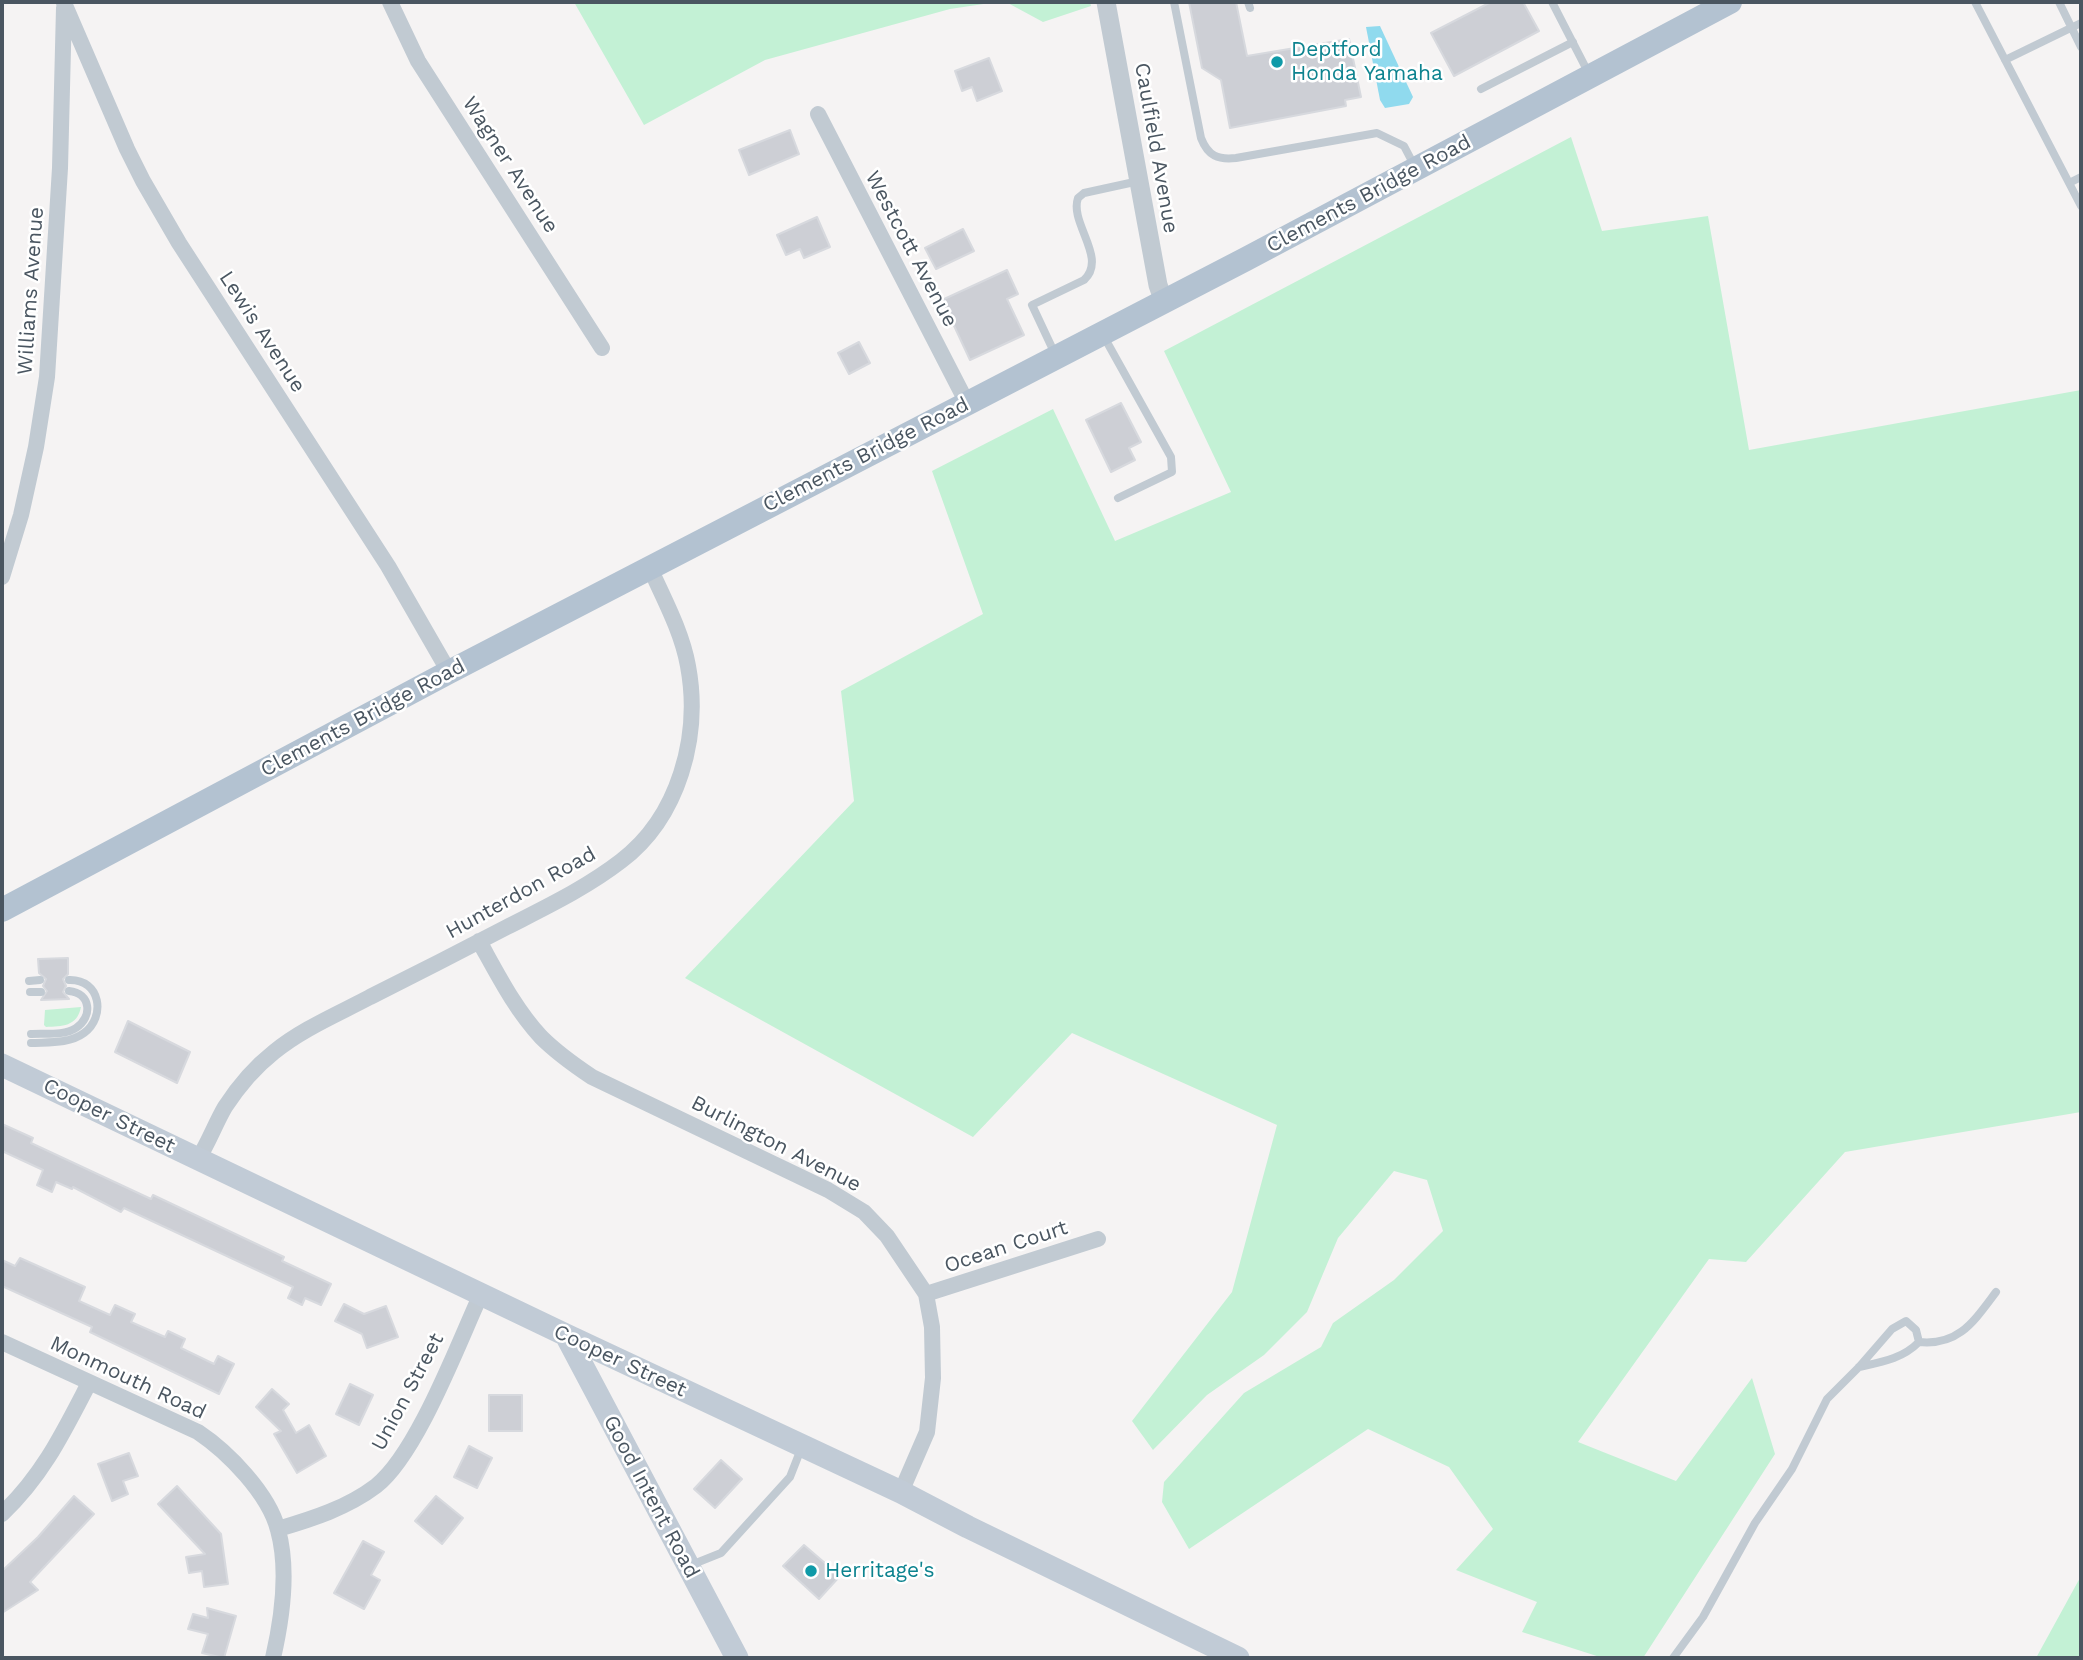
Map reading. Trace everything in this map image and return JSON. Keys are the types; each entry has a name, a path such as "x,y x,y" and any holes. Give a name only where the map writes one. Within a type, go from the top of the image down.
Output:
{"main road":[{"name":"Clements Bridge Road","path":"2,910 449,672 1164,302 1730,2"},
{"name":"Cooper Street","path":"2,1065 901,1492 1238,1658"},
{"name":"Good Intent Road","path":"566,1335 737,1658"}],"street":[{"name":"Williams Avenue","path":"2,577 21,515 36,447 47,377 60,168 64,2"},
{"name":"Lewis Avenue","path":"64,2 127,149 178,243 388,566 449,672"},
{"name":"Wagner Avenue","path":"390,2 418,61 602,348"},
{"name":"Caulfield Avenue","path":"1106,2 1158,285 1164,302"},
{"name":"Westcott Avenue","path":"818,114 967,403"},
{"name":"Hunterdon Road","path":"198,1159 244,1081 274,1052 346,1010 573,894 623,860 648,835 664,813 681,774 691,737 692,701 688,665 681,639 649,568"},
{"name":"Burlington Avenue","path":"480,942 515,1004 542,1037 592,1077 828,1190 864,1212 887,1236 926,1294 932,1326 933,1365 927,1432 901,1492"},
{"name":"Ocean Court","path":"926,1294 1098,1239"},
{"name":"Union Street","path":"278,1529 325,1514 377,1485 402,1455 431,1404 481,1294"},
{"name":"Monmouth Road","path":"2,1342 198,1432 218,1446 263,1499 278,1529"},
{"path":"2,1514 20,1497 51,1456 89,1383"},
{"path":"273,1658 281,1626 283,1576 278,1529"}],"lane":[{"path":"1174,2 1201,138 1212,155 1223,159 1236,158 1377,133 1404,146 1417,169"},
{"path":"1552,2 1590,76"},
{"path":"1975,2 2081,206"},
{"path":"2059,2 2081,47"},
{"path":"2005,60 2081,23"},
{"path":"1480,89 1573,41"},
{"path":"2070,183 2081,177"},
{"path":"1056,357 1032,305 1091,274 1089,248 1077,209 1078,198 1084,193 1139,181"},
{"path":"1102,333 1171,457 1172,472 1118,498"},
{"path":"69,979 80,979 91,985 96,996 94,1022 86,1032 66,1041 31,1039 76,1029 81,1023 85,1016 86,1002 80,993 69,991"},
{"path":"29,981 40,981"},
{"path":"30,992 41,992"},
{"path":"1859,1367 1888,1361 1909,1352 1920,1342 1934,1343 1961,1334 1996,1292"},
{"path":"1673,1658 1703,1617 1755,1523 1792,1469 1827,1399 1892,1329 1906,1321 1916,1330 1920,1342"},
{"path":"688,1566 721,1553 790,1477 803,1446"}],"green space":[{"path":"574,2 997,2 950,9 765,60 644,125"},
{"path":"1006,2 1090,2 1091,6 1043,22"},
{"path":"1571,137 1602,231 1708,216 1749,450 2081,390 2081,1112 1845,1152 1746,1262 1709,1259 1578,1442 1676,1481 1752,1378 1775,1454 1643,1658 1603,1658 1522,1632 1537,1602 1456,1570 1493,1529 1449,1467 1368,1429 1189,1549 1162,1502 1164,1482 1244,1393 1321,1347 1333,1323 1394,1280 1443,1231 1427,1180 1394,1171 1338,1238 1307,1312 1264,1355 1207,1395 1153,1450 1132,1421 1232,1292 1277,1125 1072,1033 973,1137 685,978 854,801 841,691 983,614 932,471 1053,409 1115,541 1231,492 1164,351"},
{"path":"81,1007 76,1018 68,1024 44,1025 45,1010"},
{"path":"2081,1576 2081,1658 2036,1658"}],"water":[{"path":"1380,26 1413,97 1409,104 1385,108 1380,100 1366,27"}],"building":[{"name":"Deptford Honda Yamaha","path":"1189,2 1236,2 1247,56 1349,39 1361,97 1345,100 1346,106 1230,128 1221,80 1202,68"},
{"path":"1491,2 1523,2 1539,31 1454,76 1431,33"},
{"path":"989,58 1002,91 977,101 972,87 962,91 955,71"},
{"path":"790,130 799,154 749,175 739,150"},
{"path":"817,217 830,247 804,258 800,249 786,255 777,235"},
{"path":"963,229 974,251 936,269 925,248"},
{"path":"1007,270 1018,294 1007,299 1024,335 970,360 942,300"},
{"path":"859,342 870,363 849,374 838,353"},
{"path":"1121,403 1141,442 1129,448 1135,460 1111,472 1086,420"},
{"path":"68,958 68,974 63,979 66,986 63,992 69,999 41,1000 47,991 43,986 46,979 39,973 38,959"},
{"path":"128,1021 190,1052 177,1083 115,1052"},
{"path":"2,1124 33,1138 31,1143 151,1199 153,1195 284,1257 282,1261 331,1284 321,1305 305,1298 302,1305 288,1298 293,1287 124,1208 121,1212 73,1187 72,1189 56,1182 52,1192 37,1185 43,1170 2,1151"},
{"path":"20,1258 85,1287 79,1301 110,1315 115,1305 135,1314 131,1322 165,1337 168,1331 185,1339 181,1348 214,1364 218,1356 234,1364 219,1394 90,1332 92,1327 2,1286 2,1260 15,1266"},
{"path":"344,1304 364,1314 386,1306 398,1337 367,1348 362,1334 335,1321"},
{"path":"350,1384 373,1395 359,1425 336,1414"},
{"path":"272,1389 289,1404 283,1410 296,1433 309,1425 326,1456 297,1473 274,1434 281,1431 256,1407"},
{"path":"489,1395 522,1395 522,1431 489,1431"},
{"path":"469,1446 492,1458 477,1488 454,1477"},
{"path":"129,1453 138,1476 123,1481 128,1494 112,1501 98,1464"},
{"path":"721,1460 742,1479 715,1508 694,1489"},
{"path":"177,1486 221,1534 228,1584 204,1587 202,1571 189,1573 186,1557 205,1554 158,1504"},
{"path":"74,1496 94,1514 30,1582 38,1590 2,1613 2,1571 38,1537"},
{"path":"436,1496 463,1518 442,1544 415,1521"},
{"path":"363,1541 384,1552 371,1575 380,1580 364,1609 334,1593"},
{"name":"Herritage's","path":"804,1545 840,1576 819,1599 783,1566"},
{"path":"207,1608 236,1616 224,1658 202,1653 208,1634 188,1629 193,1614 208,1618"}],"place":[{"name":"Deptford Honda Yamaha","path":"1277,62"},
{"name":"Herritage's","path":"811,1571"}]}
